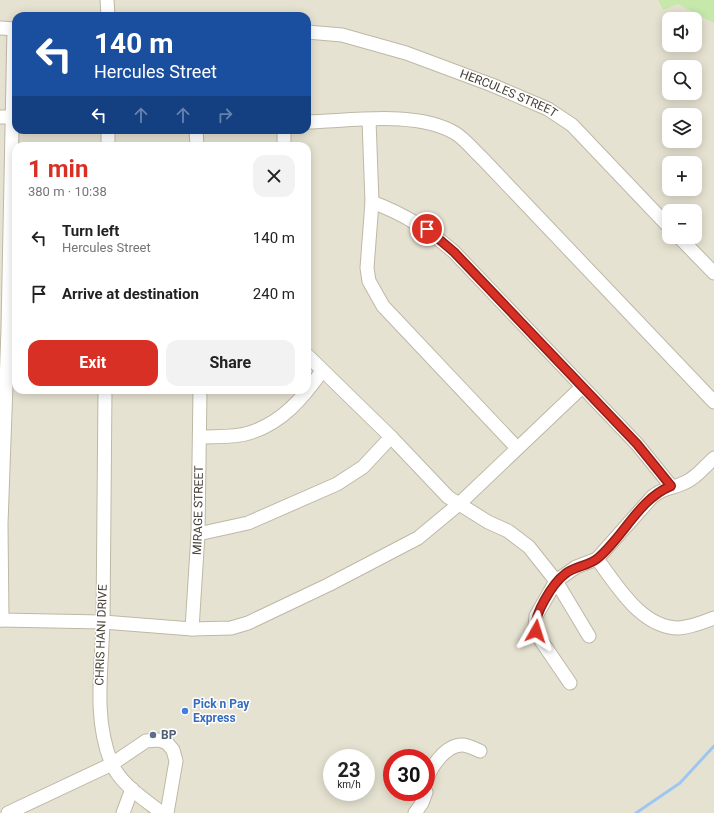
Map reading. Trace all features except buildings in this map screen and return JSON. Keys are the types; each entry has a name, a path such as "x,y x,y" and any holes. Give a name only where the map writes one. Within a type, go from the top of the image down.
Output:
{"street":[{"path":"107,0 108,12"},
{"path":"0,28 12,29"},
{"name":"HERCULES STREET","path":"311,32 342,35 406,53 492,85 548,109 572,125 662,220"},
{"path":"0,117 12,117"},
{"path":"311,122 406,118 456,133 482,158 714,402"},
{"path":"369,120 372,202 367,268 369,281 383,306 517,448"},
{"path":"12,128 5,206 12,329 1,524 1,620 103,622 192,629 232,628 263,617 387,556 418,538 436,525 459,504 582,387"},
{"path":"372,202 398,212 427,229 448,248 637,444 671,486"},
{"path":"686,244 714,273"},
{"path":"311,359 391,437 437,488 488,522 517,537 540,559 556,581 589,636"},
{"path":"311,386 322,371"},
{"name":"CHRIS HANI DRIVE","path":"105,394 103,622 99,701 104,744 112,764 121,778 132,789 162,813"},
{"name":"MIRAGE STREET","path":"192,629 198,534 200,394"},
{"path":"200,437 248,434 276,421 305,394"},
{"path":"198,534 248,523 337,484 363,467 391,437"},
{"path":"570,683 540,639 535,626 536,616 556,581 576,567 597,559 652,497 671,486 681,484 694,477 714,458"},
{"path":"597,559 628,600 641,613 655,621 665,626 679,628 714,618"},
{"path":"8,813 112,764 146,741 159,740 168,743 173,750 176,761 167,813"},
{"path":"435,766 449,750 456,746 463,745 480,751"},
{"path":"123,813 132,789"},
{"path":"415,813 423,801"}],"shaded area":[{"path":"0,0 714,0 714,813 0,813"}],"green space":[{"path":"658,0 714,0 714,23 702,17 702,12 693,12 678,4 663,10"}],"waterway":[{"path":"636,813 680,783 714,746"}],"place":[{"name":"Pick n Pay Express","path":"185,711"},
{"name":"BP","path":"153,735"}],"route":[{"path":"427,229 454,252 637,444 671,486 663,489 652,497 597,559 576,567 556,581 536,616 536,631"}]}
